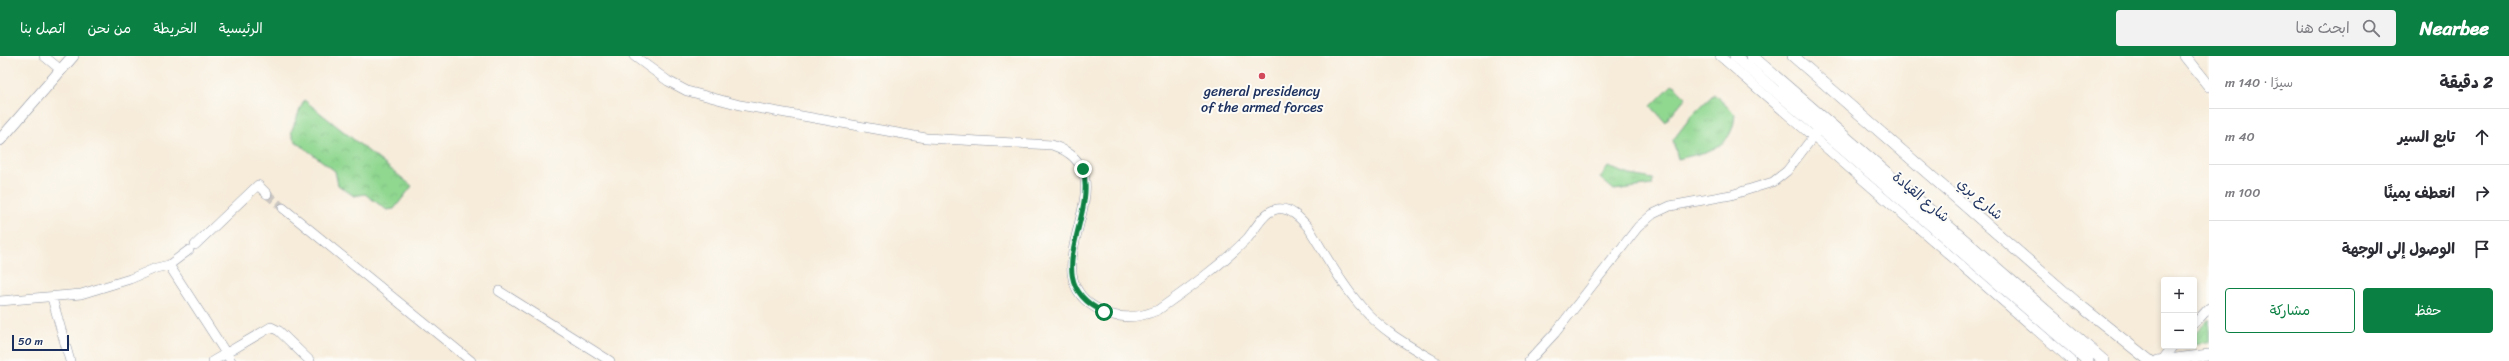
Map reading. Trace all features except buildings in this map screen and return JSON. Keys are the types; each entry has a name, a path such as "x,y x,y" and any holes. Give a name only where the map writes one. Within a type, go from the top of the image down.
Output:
{"main road":[{"path":"0,140 73,56"},
{"name":"شارع القيادة","path":"1735,56 1817,132 2088,361"},
{"name":"شارع القيادة","path":"1752,56 2104,361"},
{"name":"شارع بري","path":"1793,56 2077,303 2150,361"},
{"path":"2185,56 2194,64 2209,86"},
{"path":"2161,360 2209,355"}],"street":[{"path":"44,56 61,70"},
{"path":"634,56 668,81 687,91 740,105 926,138 1052,144 1064,149 1075,157 1083,169 1086,182 1073,254 1073,285 1080,297 1091,306 1116,315 1143,316 1158,310 1234,251 1268,214 1276,209 1285,209 1298,216 1308,227 1358,304 1371,318 1405,343 1435,361"},
{"name":"شارع القيادة","path":"1720,56 1817,132 2072,361"},
{"path":"1528,361 1555,332 1638,226 1653,214 1670,206 1731,195 1773,182 1787,170 1817,132"},
{"path":"0,300 52,298 81,294 130,279 156,268 169,265 192,248 244,201 255,187 258,185 267,194"},
{"path":"283,208 471,361"},
{"path":"169,265 228,358"},
{"path":"499,291 610,361"},
{"path":"52,298 70,361"},
{"path":"2197,321 2209,308"},
{"path":"213,361 228,358 271,327 279,331 310,361"},
{"path":"2161,360 2170,349"}],"green space":[{"path":"1673,84 1686,97 1665,122 1651,106"},
{"path":"1714,94 1735,114 1733,126 1729,135 1716,147 1698,154 1678,159 1673,140 1693,114"},
{"path":"304,100 412,186 394,209 387,210 365,194 354,196 338,185 335,171 294,140 291,132"},
{"path":"1608,167 1630,175 1653,179 1652,185 1614,190 1600,178"},
{"path":"2209,319 2209,342 2197,344 2197,332"}],"tunnel":[{"path":"267,194 283,208"}],"place":[{"name":"general presidency of the armed forces","path":"1262,76"}],"route":[{"path":"1083,169 1086,189 1073,254 1073,285 1080,297 1091,306 1104,312"}]}
